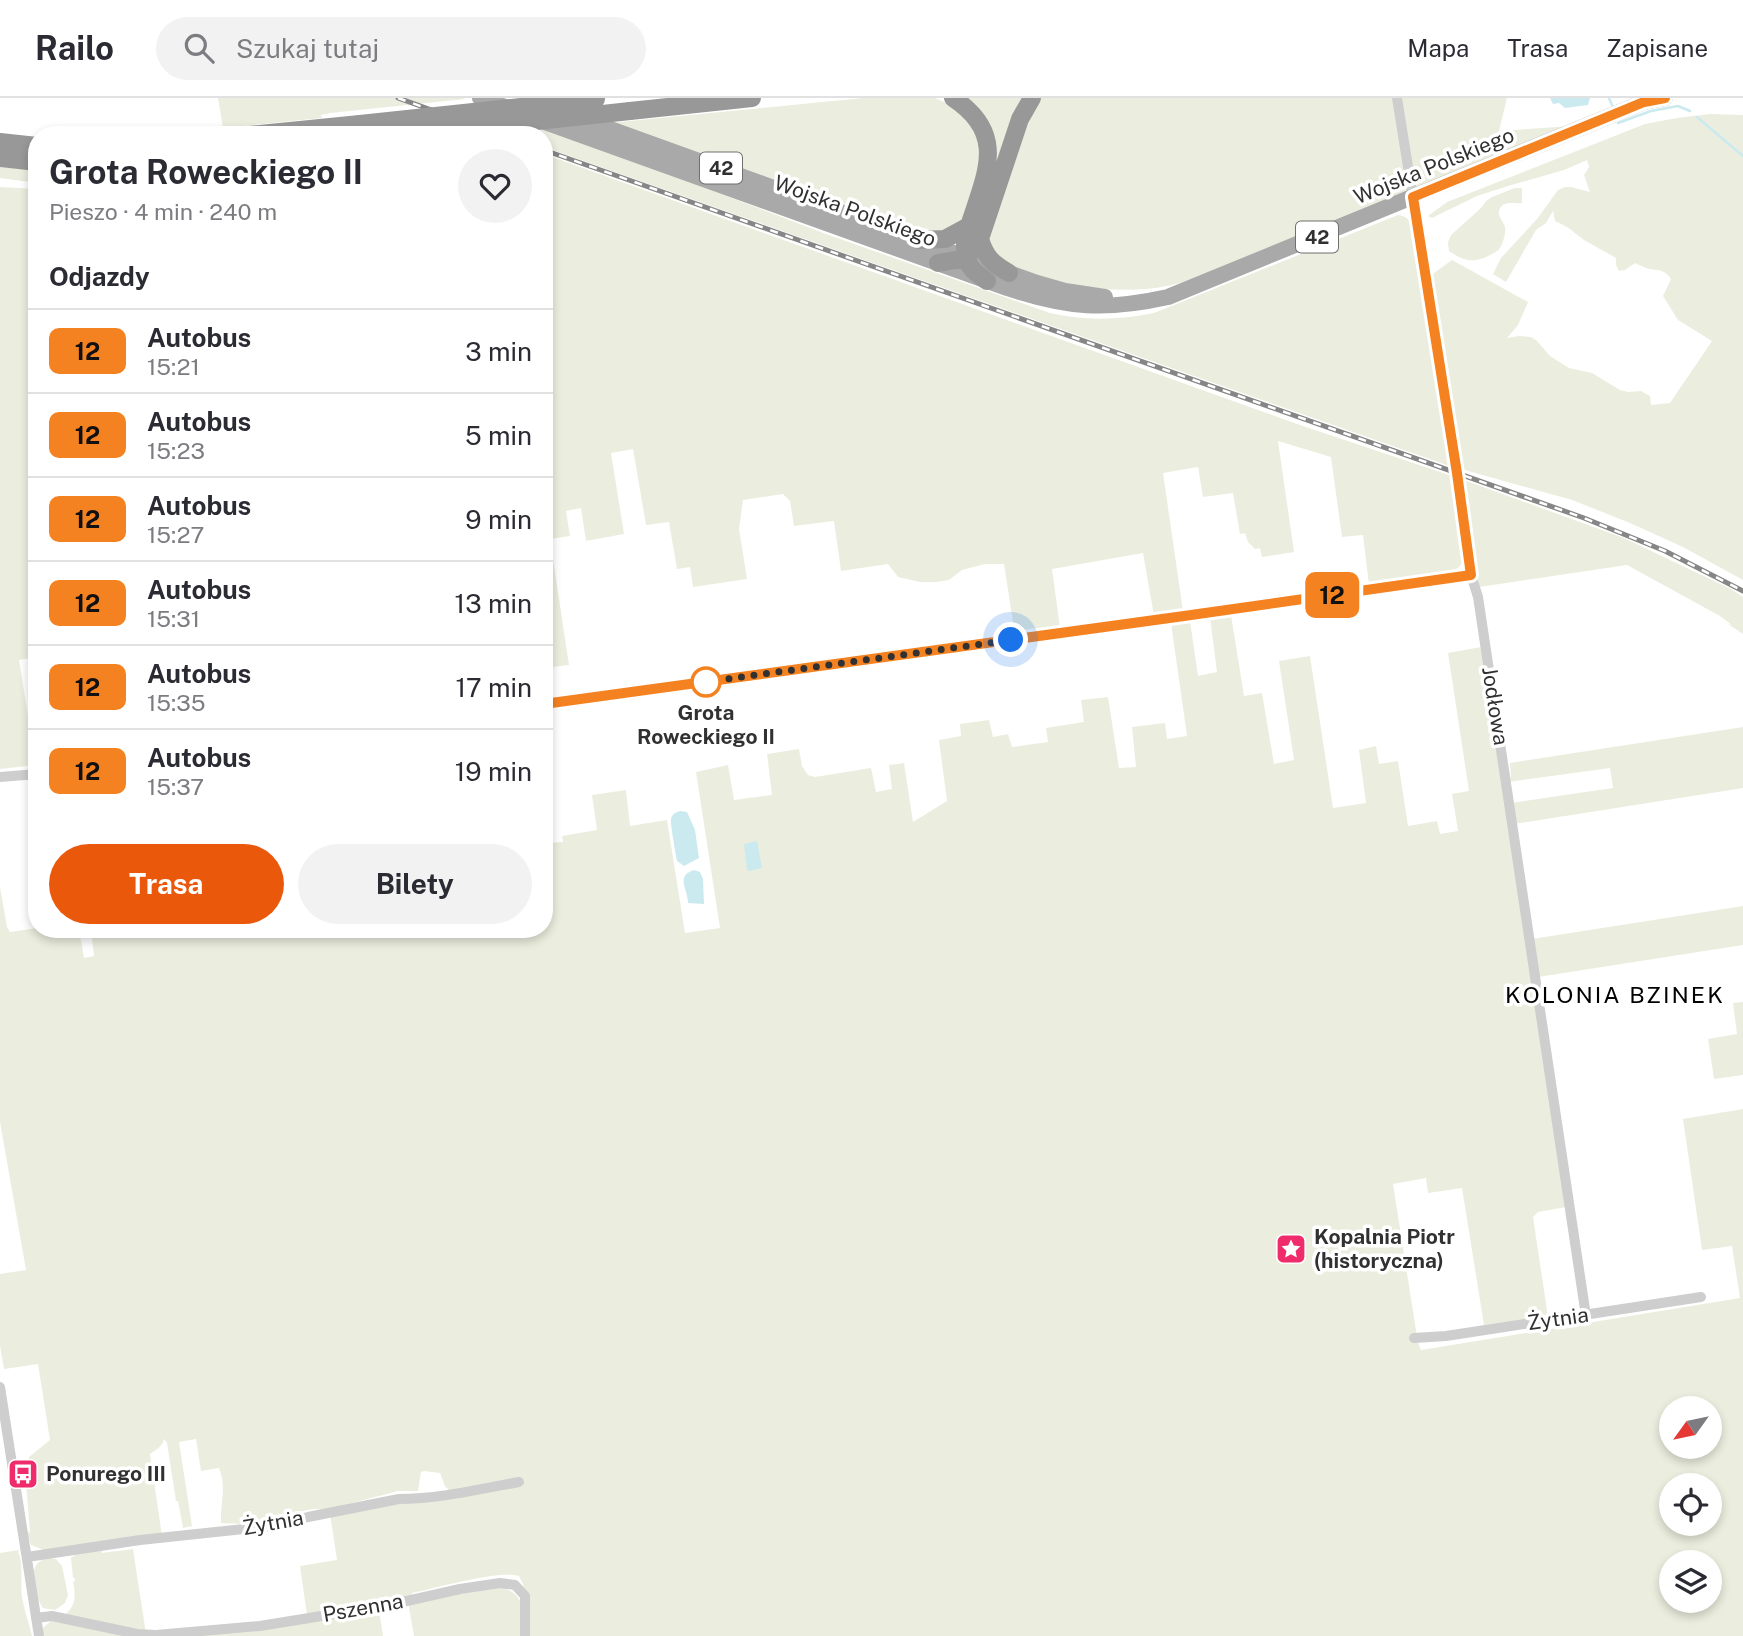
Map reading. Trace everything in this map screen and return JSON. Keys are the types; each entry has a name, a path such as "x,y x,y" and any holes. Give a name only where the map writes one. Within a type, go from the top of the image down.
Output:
{"highway":[{"path":"491,126 752,98"},
{"path":"953,98 977,119 988,147 986,176 974,232 985,254 1009,273"},
{"path":"987,281 973,270 964,248 974,232 1023,112 1032,98"},
{"path":"340,126 602,99"},
{"path":"0,142 28,145"},
{"path":"0,158 28,161"},
{"path":"918,240 944,239 974,232"},
{"path":"938,263 967,258"}],"main road":[{"name":"Wojska Polskiego","path":"480,98 1035,298 1111,307 1168,297 1644,102 1665,98"},
{"name":"Wojska Polskiego","path":"524,98 1065,291 1127,297 1165,291 1221,276"}],"street":[{"name":"Jodłowa","path":"1397,98 1471,575 1478,597 1586,1316"},
{"path":"553,703 1471,575"},
{"path":"0,778 28,775"},
{"name":"Żytnia","path":"1414,1338 1586,1316 1701,1297"},
{"path":"0,1387 39,1636"},
{"name":"Żytnia","path":"27,1557 127,1542 272,1526 398,1499 519,1482"},
{"name":"Pszenna","path":"36,1618 52,1616 137,1634 156,1635 260,1626 500,1583 514,1585 525,1596 524,1636"}],"green space":[{"path":"218,98 465,99 330,113 321,115 322,118 223,126"},
{"path":"863,98 935,98 951,105 969,119 982,139 980,170 961,223 951,229 931,234 912,231 609,123"},
{"path":"967,98 1025,98 988,184 980,113"},
{"path":"1039,98 1507,98 1499,131 1586,125 1184,282 1127,290 1070,284 1033,274 998,260 986,235 1020,131"},
{"path":"1710,114 1743,115 1743,580 1683,547 1572,500 1461,469 1430,276 1452,260 1528,302 1518,325 1507,338 1531,337 1550,356 1569,368 1592,373 1620,390 1641,391 1650,396 1651,405 1670,403 1712,341 1678,320 1663,296 1671,279 1666,273 1635,263 1619,271 1616,258 1555,221 1553,211 1546,223 1536,230 1506,282 1493,274 1501,258 1537,219 1558,190 1571,187 1590,192 1584,175 1589,167 1587,160 1564,170 1477,196 1432,218 1428,216 1447,202 1645,124"},
{"path":"553,130 826,234 1050,313 1076,317 1115,318 1154,313 1398,215 1403,216 1412,226 1452,467 553,150"},
{"path":"553,157 1297,424 1452,476 1464,558 1453,572 1369,585 1363,535 1342,537 1331,457 1278,441 1294,552 1262,557 1260,548 1255,549 1248,542 1245,533 1240,534 1233,493 1203,497 1198,467 1163,473 1183,611 1154,616 1143,553 1052,569 1060,628 1015,635 1004,564 985,564 962,570 949,580 936,582 898,577 888,564 841,571 834,521 794,526 790,501 783,494 743,500 739,529 747,579 693,587 690,567 677,569 669,522 646,525 633,449 611,453 624,534 586,541 581,508 566,511 570,536 553,539"},
{"path":"0,167 28,169 28,182 0,178"},
{"path":"0,187 28,189 28,658 19,660 28,716 28,766 0,769"},
{"path":"1515,188 1522,188 1522,203 1505,204 1499,210 1505,231 1499,249 1484,258 1474,260 1464,259 1449,251 1448,242 1451,235 1486,201"},
{"path":"1461,479 1624,538 1731,589 1743,597 1743,634 1720,616 1627,565 1479,587"},
{"path":"553,559 569,665 553,667"},
{"path":"1231,615 1244,696 1262,693 1274,764 1294,760 1279,661 1310,656 1333,808 1366,803 1359,750 1376,746 1379,764 1398,761 1408,826 1437,821 1440,834 1458,831 1452,794 1469,791 1448,653 1487,646 1505,764 1511,778 1510,763 1743,727 1743,788 1514,824 1532,939 1743,906 1743,945 1538,977 1572,1206 1538,1212 1533,1217 1548,1317 1484,1325 1462,1188 1428,1193 1426,1178 1393,1184 1421,1350 1740,1298 1732,1246 1702,1250 1683,1119 1743,1109 1743,1636 529,1636 525,1590 519,1576 509,1575 483,1577 412,1593 410,1598 307,1615 300,1566 337,1560 330,1514 450,1491 440,1473 421,1472 418,1491 398,1491 329,1509 283,1515 261,1523 221,1523 223,1489 219,1468 201,1471 196,1439 179,1442 192,1526 183,1528 164,1439 150,1454 162,1536 44,1550 31,1545 27,1533 30,1532 22,1461 29,1460 29,1457 50,1440 38,1364 4,1369 0,1346 0,1274 26,1270 0,1122 0,887 10,932 28,929 28,938 81,938 84,958 94,956 92,938 553,938 553,843 563,842 562,836 597,830 592,795 626,790 630,826 667,820 685,933 720,928 696,772 728,765 734,800 772,795 767,754 799,749 802,766 808,775 815,777 871,768 876,792 892,789 889,765 904,763 913,822 947,801 939,740 961,736 960,724 989,720 993,737 1008,734 1012,747 1048,742 1046,728 1084,722 1081,700 1108,697 1119,768 1136,767 1132,727 1165,723 1167,739 1187,736 1171,623 1190,621 1198,676 1217,672 1210,618","holes":["1610,768 1613,788 1511,803 1508,782"]},
{"path":"1743,1002 1743,1075 1714,1079 1708,1039 1737,1034 1733,1003"},
{"path":"101,1549 102,1553 133,1549 146,1634 63,1616 74,1601 75,1578 71,1558 76,1554"},
{"path":"19,1550 22,1597 32,1636 0,1636 0,1553"},
{"path":"49,1558 56,1559 62,1566 68,1595 65,1603 55,1610 43,1608 33,1579 38,1563"},
{"path":"497,1586 507,1589 519,1598 522,1636 414,1636 408,1602"},
{"path":"379,1610 383,1636 191,1636"},
{"path":"52,1620 128,1636 43,1636 43,1628"}],"water":[{"path":"1550,98 1590,98 1588,105 1565,108 1559,103 1553,104"},
{"path":"687,812 695,830 699,858 684,866 677,861 671,822 673,814"},
{"path":"757,841 762,868 750,871 747,870 744,844"},
{"path":"694,870 700,872 703,879 704,904 688,903 684,879"}],"waterway":[{"path":"1609,98 1612,105"},
{"path":"1618,123 1651,111 1678,106 1690,111"},
{"path":"1697,117 1743,156"}],"railway":[{"path":"398,98 476,126"},
{"path":"553,153 1584,518 1665,551 1743,591"}],"bus line":[{"name":"12","path":"553,703 1471,575 1413,197 1644,102 1665,98"}],"place":[{"name":"Grota Roweckiego II","path":"706,682"},
{"name":"Kopalnia Piotr (historyczna)","path":"1291,1249"},
{"name":"Ponurego III","path":"23,1474"}],"district":[{"name":"KOLONIA BZINEK","path":"1615,995"}],"route":[{"path":"706,682 1011,640"}]}
